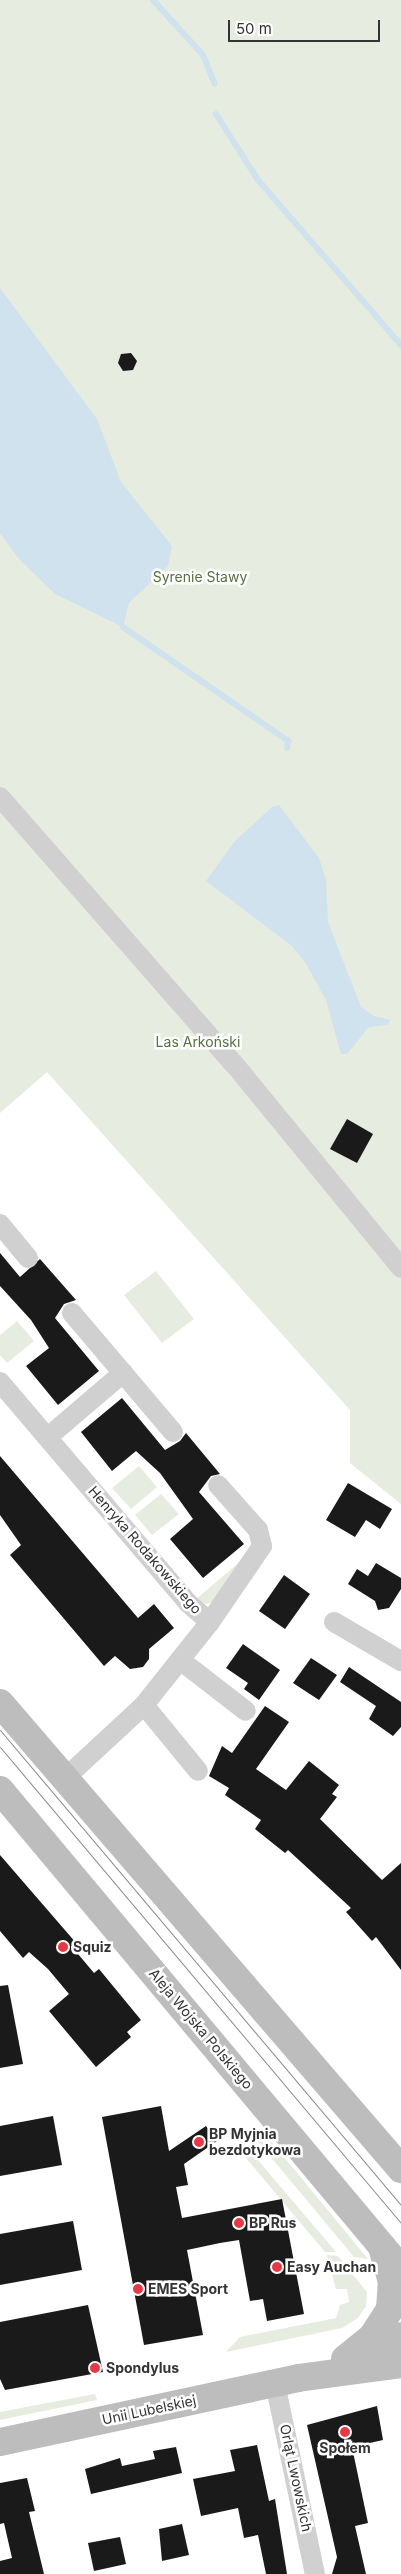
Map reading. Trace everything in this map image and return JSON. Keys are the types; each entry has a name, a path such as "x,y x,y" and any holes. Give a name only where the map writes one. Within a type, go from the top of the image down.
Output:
{"main road":[{"path":"0,1703 63,1780 401,2170"},
{"name":"Aleja Wojska Polskiego","path":"0,1790 401,2269"},
{"name":"Unii Lubelskiej","path":"345,2360 372,2337 390,2309 392,2277 378,2243"},
{"name":"Unii Lubelskiej","path":"287,2380 345,2360 401,2336"},
{"name":"Unii Lubelskiej","path":"0,2442 287,2380 401,2364"}],"street":[{"path":"0,797 234,1066 401,1268"},
{"path":"0,1224 28,1258"},
{"path":"72,1313 173,1432"},
{"path":"48,1437 123,1373"},
{"name":"Henryka Rodakowskiego","path":"0,1382 188,1603 210,1622 144,1705 110,1740 63,1780"},
{"path":"210,1622 262,1546 258,1530 218,1485"},
{"path":"334,1622 401,1661"},
{"path":"180,1660 246,1711"},
{"path":"144,1705 198,1771"},
{"name":"Orląt Lwowskich","path":"287,2380 315,2574"}],"green space":[{"name":"Syrenie Stawy","path":"0,0 401,0 401,1504 350,1463 350,1410 47,1072 0,1113"},
{"path":"156,1271 194,1319 162,1343 124,1295"},
{"path":"17,1321 34,1341 7,1363 0,1355 0,1335"},
{"path":"139,1466 157,1487 131,1509 112,1488"},
{"path":"161,1494 179,1514 152,1535 135,1515"},
{"path":"242,1560 215,1601 206,1604 195,1600"},
{"path":"249,2131 266,2135 368,2259 354,2257"},
{"path":"240,2139 336,2252 325,2252 246,2158 239,2148"},
{"path":"327,2255 338,2256 367,2292 366,2306 358,2318 342,2328 226,2352 240,2337 336,2318 340,2305 349,2302 347,2289 336,2289"},
{"path":"95,2394 97,2400 0,2420 0,2412"}],"water":[{"name":"Syrenie Stawy","path":"0,288 97,419 121,482 172,546 168,566 129,603 123,627 55,594 18,558 0,533"},
{"path":"279,805 319,858 326,880 328,922 361,1007 374,1016 391,1020 387,1025 369,1027 347,1054 341,1054 326,1000 305,962 292,946 206,881 235,841 272,807"}],"building":[{"path":"131,353 137,361 133,370 123,371 118,363 121,354"},
{"path":"347,1119 373,1134 357,1163 330,1149"},
{"path":"0,1253 20,1277 40,1259 76,1300 64,1304 55,1318 99,1371 58,1405 26,1366 49,1348 31,1320 0,1286"},
{"path":"122,1398 165,1450 180,1441 186,1433 220,1474 211,1476 199,1492 244,1544 203,1578 170,1539 193,1519 160,1473 136,1451 112,1471 81,1432"},
{"path":"0,1456 138,1618 154,1604 174,1628 149,1649 149,1659 143,1667 130,1669 115,1656 104,1666 10,1555 21,1545 0,1515"},
{"path":"348,1483 392,1509 380,1529 366,1520 355,1537 326,1520"},
{"path":"376,1563 401,1578 401,1589 389,1608 378,1610 375,1601 348,1584 357,1569 368,1576"},
{"path":"284,1575 310,1594 285,1629 259,1611"},
{"path":"243,1644 280,1670 259,1700 244,1689 248,1683 226,1668"},
{"path":"311,1658 337,1675 319,1700 293,1683"},
{"path":"349,1667 401,1702 401,1727 393,1736 369,1719 376,1706 340,1682"},
{"path":"265,1706 289,1722 256,1769 286,1790 309,1761 339,1785 332,1794 337,1797 320,1819 382,1880 401,1863 401,1970 376,1937 372,1941 346,1912 351,1908 288,1850 285,1853 255,1829 261,1820 225,1795 229,1788 209,1776 222,1746 232,1753"},
{"path":"0,1855 77,1944 73,1948 94,1973 99,1969 141,2020 127,2032 131,2037 96,2067 49,2011 69,1994 48,1969 29,1952 23,1958 0,1931"},
{"path":"8,1985 23,2064 0,2068 0,1986"},
{"path":"161,2106 169,2151 206,2126 217,2141 184,2164 188,2185 176,2187 182,2218 282,2199 304,2314 267,2321 263,2299 250,2301 239,2240 220,2243 187,2250 203,2335 144,2345 102,2117"},
{"path":"53,2116 62,2165 0,2176 0,2126"},
{"path":"73,2221 82,2270 0,2285 0,2234"},
{"path":"88,2305 103,2372 5,2390 0,2379 0,2322"},
{"path":"377,2406 383,2440 352,2447 368,2523 355,2526 366,2574 332,2574 337,2557 307,2425"},
{"path":"257,2445 269,2501 275,2499 287,2574 266,2574 258,2535 244,2538 238,2508 201,2516 193,2479 235,2471 230,2450"},
{"path":"176,2447 182,2473 91,2494 85,2469 120,2458 122,2466 155,2459 153,2451"},
{"path":"27,2478 35,2511 29,2512 44,2574 0,2574 0,2561 12,2558 4,2523 0,2524 0,2483"},
{"path":"182,2524 189,2555 162,2561 159,2529"},
{"path":"120,2537 126,2564 94,2571 88,2543"}],"waterway":[{"path":"153,0 203,55 215,84"},
{"path":"216,114 258,180 401,345"},
{"path":"123,627 288,741 287,748"}],"tram line":[{"path":"0,1730 401,2205"},
{"path":"0,1747 401,2223"}],"place":[{"name":"Squiz","path":"63,1947"},
{"name":"BP Myjnia bezdotykowa","path":"199,2142"},
{"name":"BP Rus","path":"239,2223"},
{"name":"Easy Auchan","path":"277,2267"},
{"name":"EMES Sport","path":"138,2289"},
{"name":"Spondylus","path":"95,2368"},
{"name":"Społem","path":"345,2432"}],"park label":[{"name":"Las Arkoński","path":"198,1042"}]}
